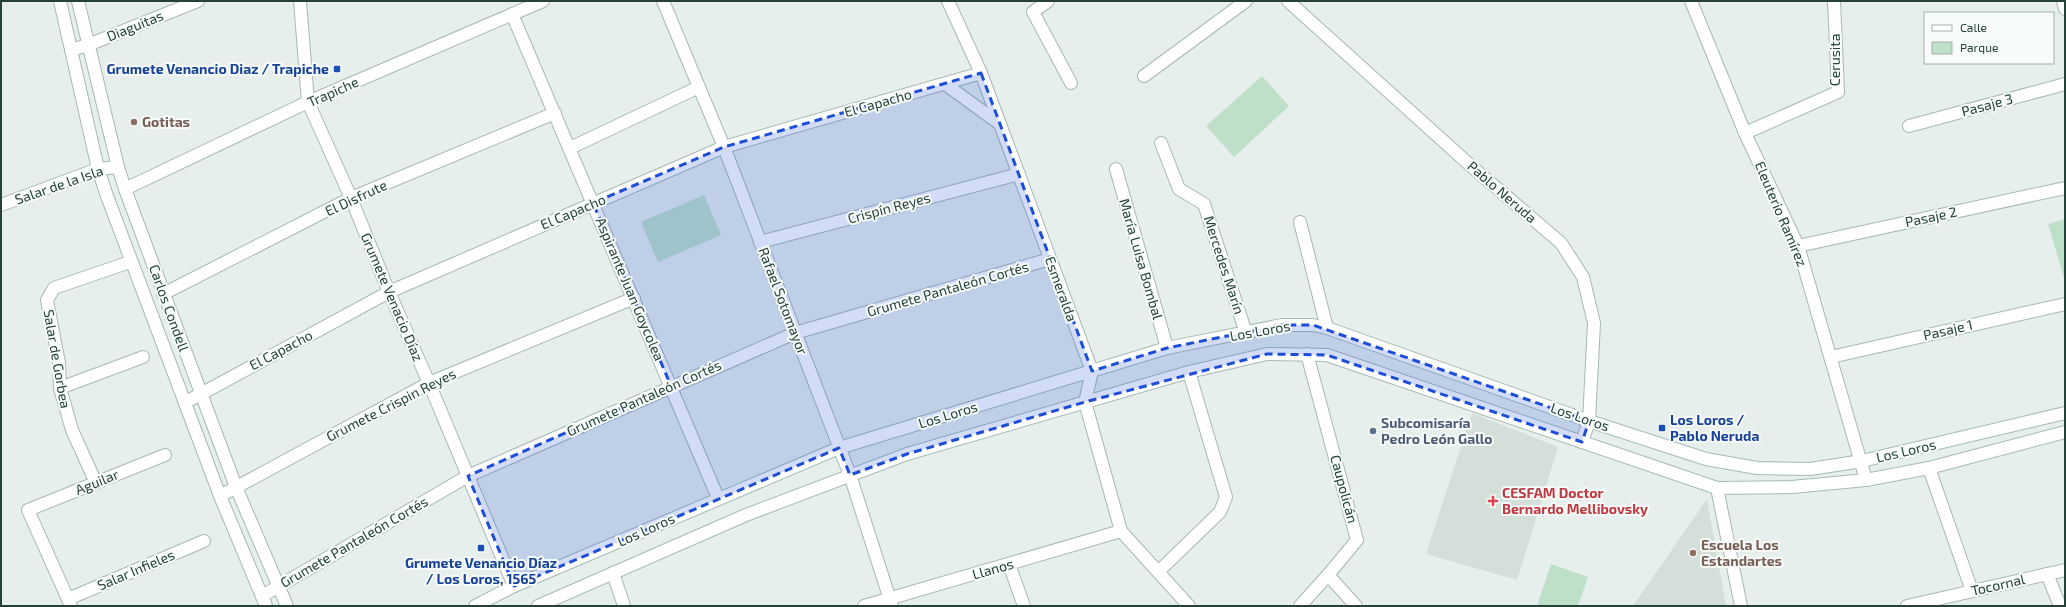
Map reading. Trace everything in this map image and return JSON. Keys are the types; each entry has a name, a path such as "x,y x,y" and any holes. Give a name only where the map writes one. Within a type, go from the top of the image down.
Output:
{"street":[{"name":"Carlos Condell","path":"60,1 98,169 130,262 186,402 220,496 264,601"},
{"name":"Carlos Condell","path":"78,1 118,167 125,190 236,487 287,606"},
{"name":"Diaguitas","path":"71,50 88,45 198,1"},
{"name":"Grumete Venacio Díaz","path":"300,1 308,102 351,198 389,292 429,383 514,586"},
{"name":"Trapiche","path":"125,190 308,102 543,1"},
{"name":"Rafael Sotomayor","path":"663,1 724,147 850,474 891,602"},
{"name":"Esmeralda","path":"948,1 981,73 1092,371"},
{"path":"1048,1 1033,12 1071,83"},
{"path":"1144,76 1246,1"},
{"name":"Pablo Neruda","path":"1288,1 1471,166 1561,243 1583,277 1594,323 1589,421 1582,442"},
{"name":"Eleuterio Ramírez","path":"1690,1 1745,134 1798,246 1832,357 1866,480"},
{"name":"Cerusita","path":"1745,134 1838,92 1834,1"},
{"path":"2063,1 2065,9"},
{"name":"Aspirante Juan Goycolea","path":"512,14 718,498"},
{"name":"El Capacho","path":"186,402 389,292 724,147 981,73"},
{"path":"946,84 1000,124"},
{"name":"Pasaje 3","path":"1910,126 2065,84"},
{"path":"570,148 699,87"},
{"name":"El Disfrute","path":"163,294 351,198 555,113"},
{"name":"Mercedes Marín","path":"1161,143 1179,189 1204,204 1246,333"},
{"name":"Salar de la Isla","path":"1,205 98,169 118,167"},
{"name":"María Luisa Bombal","path":"1116,169 1167,348"},
{"name":"Crispín Reyes","path":"760,242 1019,174"},
{"name":"Pasaje 2","path":"1798,246 2065,188"},
{"path":"1300,222 1327,328"},
{"name":"Grumete Pantaleón Cortés","path":"264,601 279,586 468,476 671,386 795,333 1050,259"},
{"name":"Salar de Gorbea","path":"96,483 72,430 60,388 59,363 47,300 54,288 130,262"},
{"name":"Grumete Crispin Reyes","path":"220,496 429,383 634,298"},
{"name":"Pasaje 1","path":"1832,357 2065,304"},
{"name":"Los Loros","path":"475,606 514,586 625,540 718,498 839,448 1167,348 1282,325 1313,325 1327,328 1589,421 1706,459 1732,464 1784,469 1810,469 1862,462 2065,413"},
{"name":"Los Loros","path":"538,606 746,515 850,474 907,454 1189,372 1267,354 1307,354 1327,356 1717,488 1792,487 1866,480 1929,468 2065,432"},
{"name":"Caupolicán","path":"1307,354 1357,540 1328,575"},
{"path":"60,388 143,357"},
{"path":"1092,371 1085,402 1121,531 1189,606"},
{"path":"1158,572 1220,512 1226,497 1189,372"},
{"name":"Aguilar","path":"70,603 28,510 165,455"},
{"name":"Los Loros","path":"1929,468 1972,591"},
{"path":"1717,488 1741,606"},
{"name":"Llanos","path":"864,606 891,602 1009,564 1121,531"},
{"name":"Salar Infieles","path":"70,603 204,540"},
{"path":"1009,564 1024,606"},
{"name":"Tocornal","path":"1907,606 2065,570"},
{"path":"613,573 624,606"},
{"path":"2047,574 2060,606"},
{"path":"1300,606 1328,575 1356,606"}],"highlighted area":[{"path":"981,73 1092,371 1167,348 1282,325 1313,325 1589,421 1582,442 1327,355 1267,354 1085,402 907,454 850,475 839,448 514,586 468,476 671,386 593,203 724,147"}],"shaded area":[{"name":"CESFAM Doctor Bernardo Mellibovsky","path":"1472,413 1558,447 1517,580 1426,554"},
{"name":"Escuela Los Estandartes","path":"1707,499 1726,606 1633,606"}],"green space":[{"path":"1262,76 1289,106 1234,157 1206,126"},
{"path":"704,195 721,235 658,262 641,222"},
{"path":"2065,219 2065,281 2048,224"},
{"path":"1551,564 1588,577 1578,606 1537,606"}],"place":[{"name":"Grumete Venancio Diaz / Trapiche","path":"337,69"},
{"name":"Gotitas","path":"134,122"},
{"name":"Los Loros / Pablo Neruda","path":"1662,428"},
{"name":"Subcomisaría Pedro León Gallo","path":"1373,431"},
{"name":"CESFAM Doctor Bernardo Mellibovsky","path":"1493,501"},
{"name":"Grumete Venancio Díaz / Los Loros, 1565","path":"481,548"},
{"name":"Escuela Los Estandartes","path":"1693,553"}]}
